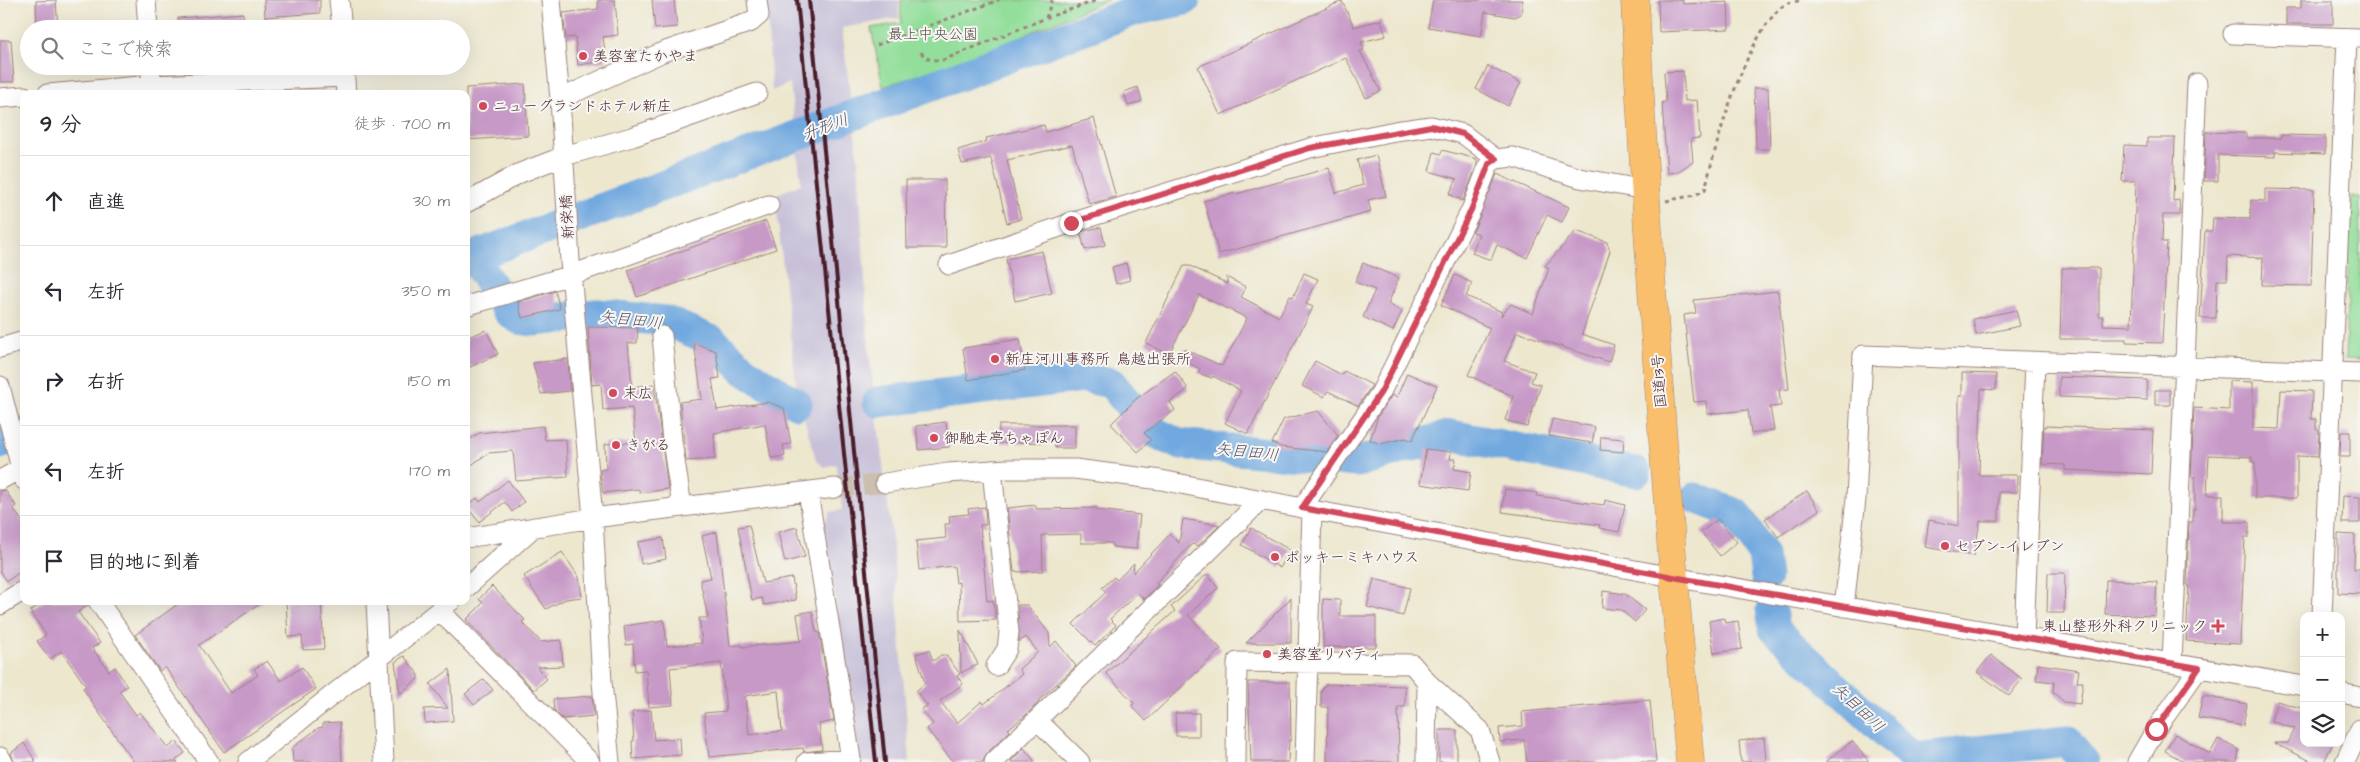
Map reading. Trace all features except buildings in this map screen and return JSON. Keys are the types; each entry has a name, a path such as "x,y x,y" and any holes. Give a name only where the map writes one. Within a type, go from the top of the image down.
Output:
{"highway":[{"name":"国道13号","path":"1635,0 1646,196 1673,577 1690,762"}],"street":[{"path":"146,0 147,20"},
{"path":"339,0 341,20"},
{"name":"新栄橋","path":"551,0 560,99 570,268 593,518 602,682 610,762"},
{"path":"560,99 663,52 751,22 759,15 757,0"},
{"path":"2233,34 2354,38 2333,373 2322,612"},
{"path":"151,75 152,85"},
{"path":"94,90 152,85 345,79"},
{"path":"2172,663 2183,366 2197,83"},
{"path":"470,201 520,173 564,165 632,137 757,93"},
{"path":"0,98 20,96"},
{"path":"949,265 1071,223 1310,148 1395,131 1431,126 1463,134 1496,159"},
{"path":"1305,762 1307,509 1328,471 1381,392 1472,208 1489,164 1496,159 1513,157 1646,196"},
{"path":"470,305 513,291 570,268 769,205"},
{"path":"662,336 672,441 682,507"},
{"path":"0,348 20,342"},
{"path":"1844,606 1856,499 1863,355 2035,363 2183,366 2360,373"},
{"path":"2024,638 2035,363"},
{"path":"0,386 20,465"},
{"path":"886,483 948,473 992,470 1075,469 1161,480 1673,577 2300,685"},
{"path":"0,480 20,470"},
{"path":"992,470 1009,632 1007,649 996,666"},
{"path":"470,537 593,518 835,488"},
{"path":"807,762 851,759 808,492"},
{"path":"994,762 1038,721 1261,500"},
{"path":"470,584 535,527"},
{"path":"0,605 20,592"},
{"path":"101,605 210,762"},
{"path":"376,605 384,762"},
{"path":"248,762 446,606 590,762"},
{"path":"1236,762 1237,662 1412,664 1428,682 1480,730 1490,762"},
{"path":"2136,762 2156,729 2199,668"},
{"path":"1426,762 1428,682"},
{"path":"2345,694 2360,697"},
{"path":"1038,721 1080,762"},
{"path":"2345,762 2360,729"},
{"path":"0,757 3,762"}],"path":[{"path":"877,45 999,0"},
{"path":"1046,18 1052,0"},
{"path":"920,52 924,57 932,60 943,60 1046,18 1098,0"},
{"path":"1646,196 1667,201 1695,196 1705,190 1718,141 1751,50 1771,18 1784,4 1801,0"}],"shaded area":[{"path":"766,0 899,0 899,18 842,28 858,160 869,352 892,537 910,762 860,762 824,524 830,512 842,510 836,464 824,467 816,460 797,393 775,195 801,184 790,83 772,91"}],"green space":[{"name":"最上中央公園","path":"901,0 1108,0 979,54 883,87 871,28 901,23"},
{"path":"2351,197 2360,198 2360,360 2345,359"}],"waterway":[{"name":"升形川","path":"470,258 1136,10 1185,0"},
{"name":"矢目田川","path":"473,257 508,311 519,319 535,321 597,314 666,321 713,341 745,371 797,404"},
{"name":"矢目田川","path":"878,402 1083,377 1111,383 1150,430 1179,444 1357,462 1451,435 1636,472"},
{"name":"升形川","path":"0,444 20,434"},
{"name":"矢目田川","path":"1695,498 1737,514 1763,555 1766,577"},
{"name":"矢目田川","path":"1771,609 1774,629 1913,758 2067,741 2084,762"}],"tunnel":[{"path":"835,488 885,483"}],"railway":[{"path":"797,0 876,762"},
{"path":"809,0 885,762"}],"place":[{"name":"美容室たかやま","path":"583,56"},
{"name":"ニューグランドホテル新庄","path":"483,106"},
{"name":"新庄河川事務所 鳥越出張所","path":"995,359"},
{"name":"末広","path":"613,393"},
{"name":"御馳走亭ちゃぽん","path":"934,438"},
{"name":"きがる","path":"616,445"},
{"name":"セブン-イレブン","path":"1945,546"},
{"name":"ポッキーミキハウス","path":"1275,557"},
{"name":"東山整形外科クリニック","path":"2218,626"},
{"name":"美容室リバティ","path":"1267,654"}],"route":[{"path":"1071,223 1223,177 1310,148 1395,131 1431,126 1463,134 1496,159 1489,164 1472,208 1381,392 1302,508 1673,577 2199,668 2156,729"}]}
